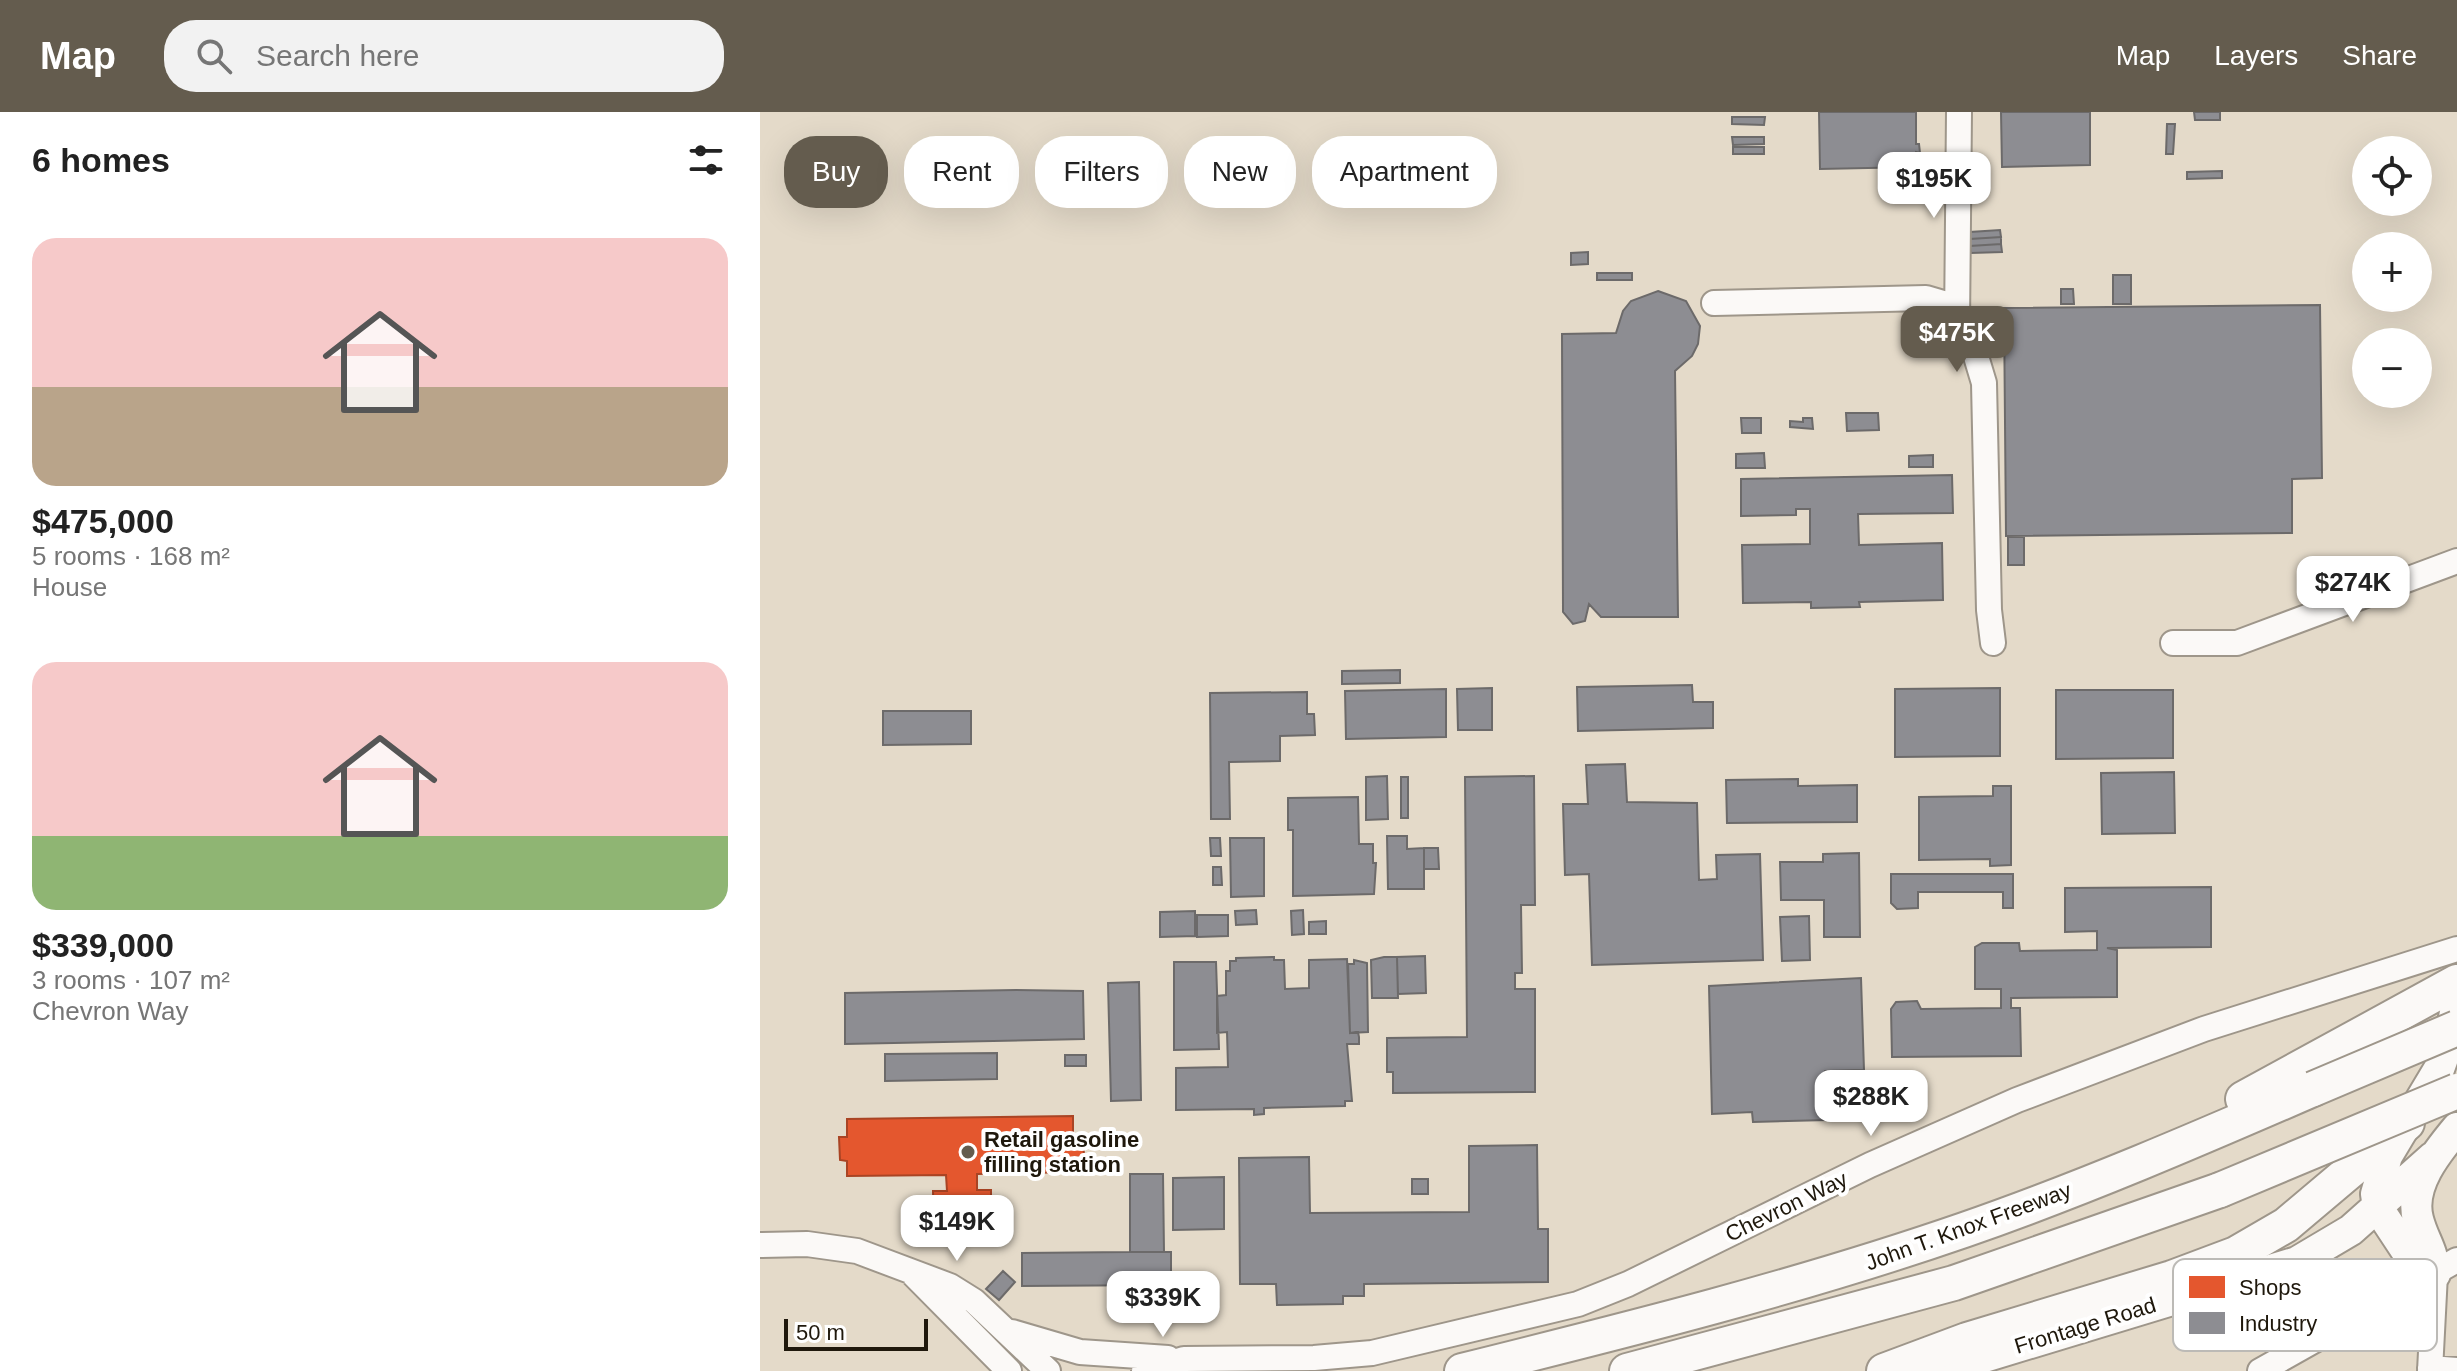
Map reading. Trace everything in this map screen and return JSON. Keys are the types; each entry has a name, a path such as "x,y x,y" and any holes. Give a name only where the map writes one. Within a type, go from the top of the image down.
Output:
{"highway":[{"path":"2126,1167 2330,1048 2457,982"},
{"name":"John T. Knox Freeway","path":"1462,1371 1846,1269 1968,1229 2126,1167 2457,1028"},
{"name":"John T. Knox Freeway","path":"1627,1371 1954,1283 2220,1190 2457,1091"},
{"path":"2223,1259 2286,1225 2407,1123"},
{"path":"1884,1371 1976,1337 2173,1278"},
{"path":"1697,1371 1954,1283"}],"main road":[{"path":"2412,1259 2378,1208 2379,1174 2439,1069 2450,1038 2457,1002"},
{"path":"2446,1267 2420,1226 2416,1205 2433,1157 2457,1128"},
{"name":"Frontage Road","path":"2301,1259 2326,1247 2378,1208 2433,1157"},
{"name":"Frontage Road","path":"1938,1371 2173,1300"}],"street":[{"path":"1957,328 1959,112"},
{"path":"1714,303 1926,298 1943,303 1975,353 1984,383 1989,610 1993,643"},
{"path":"2173,643 2237,643 2457,561"},
{"name":"Chevron Way","path":"1144,1371 1194,1359 1314,1358 1372,1353 1578,1304 1628,1284 1870,1165 2017,1100 2204,1029 2457,949"},
{"path":"760,1245 846,1249 950,1286 974,1301 1048,1371"},
{"path":"2437,1324 2446,1267"},
{"path":"914,1275 1009,1371"},
{"path":"1002,1326 1025,1338 1080,1352 1194,1359"},
{"path":"2260,1371 2296,1351"},
{"path":"2430,1369 2457,1370"}],"building: Shops":[{"path":"1073,1116 1073,1135 1083,1134 1084,1157 1073,1157 1074,1172 977,1174 977,1190 991,1190 991,1242 934,1243 933,1191 947,1191 946,1175 847,1176 847,1161 840,1160 839,1137 847,1137 847,1119"}],"building: Industry":[{"path":"1819,112 1916,112 1916,144 1919,144 1920,153 1916,152 1916,167 1820,169"},
{"path":"2001,112 2090,112 2090,165 2002,167"},
{"path":"2194,112 2220,112 2220,120 2195,120"},
{"path":"1732,117 1765,117 1764,125 1732,124"},
{"path":"2167,124 2175,124 2173,154 2166,154"},
{"path":"1732,137 1764,137 1764,144 1733,145"},
{"path":"1733,147 1764,147 1764,154 1733,154"},
{"path":"2222,171 2222,178 2187,179 2187,172"},
{"path":"2000,230 2001,237 1970,239 1970,232"},
{"path":"2001,237 2001,244 1970,246 1970,239"},
{"path":"2001,244 2002,252 1971,253 1970,246"},
{"path":"1588,252 1588,264 1571,265 1571,253"},
{"path":"1597,273 1632,273 1632,280 1597,280"},
{"path":"2113,275 2131,275 2131,304 2113,304"},
{"path":"2061,289 2073,289 2074,304 2061,304"},
{"path":"1658,291 1686,301 1700,326 1698,344 1692,356 1675,371 1678,617 1601,617 1589,604 1585,621 1573,624 1563,612 1562,334 1616,333 1623,311 1631,301"},
{"path":"2320,305 2322,478 2292,479 2292,533 2006,536 2004,308"},
{"path":"1846,413 1878,413 1879,430 1847,431"},
{"path":"1741,418 1761,418 1761,433 1742,433"},
{"path":"1803,418 1812,418 1813,429 1790,427 1790,421 1803,422"},
{"path":"1764,453 1765,468 1736,468 1736,454"},
{"path":"1933,455 1933,467 1909,467 1909,456"},
{"path":"1952,475 1953,513 1858,514 1859,545 1942,543 1943,600 1859,602 1860,607 1811,608 1811,602 1743,603 1742,545 1810,544 1810,509 1796,509 1796,515 1741,516 1741,479"},
{"path":"2008,537 2024,537 2024,565 2008,565"},
{"path":"1400,670 1400,683 1342,684 1342,671"},
{"path":"1692,685 1693,702 1713,702 1713,728 1578,731 1577,687"},
{"path":"1492,688 1492,730 1458,730 1457,689"},
{"path":"2000,688 2000,756 1895,757 1895,689"},
{"path":"1446,689 1446,737 1346,739 1345,691"},
{"path":"2056,690 2173,690 2173,758 2056,759"},
{"path":"1307,692 1307,714 1314,714 1315,735 1280,736 1280,761 1229,762 1230,819 1211,819 1210,693"},
{"path":"883,711 971,711 971,744 883,745"},
{"path":"1625,764 1627,802 1697,803 1699,880 1717,879 1716,855 1760,854 1763,960 1592,965 1589,874 1565,875 1563,804 1588,804 1586,765"},
{"path":"2174,772 2175,833 2102,834 2101,773"},
{"path":"1387,776 1388,819 1366,820 1366,777"},
{"path":"1534,776 1535,905 1521,905 1522,973 1515,973 1515,989 1535,989 1535,1092 1393,1093 1393,1072 1387,1072 1387,1038 1467,1037 1465,777"},
{"path":"1401,777 1408,777 1408,818 1401,818"},
{"path":"1798,779 1798,786 1857,785 1857,822 1727,823 1726,780"},
{"path":"1993,786 2011,786 2011,865 1990,866 1990,859 1919,860 1919,797 1993,796"},
{"path":"1358,797 1359,844 1373,844 1373,863 1376,863 1374,894 1293,896 1293,830 1288,830 1288,798"},
{"path":"1387,836 1407,836 1407,849 1424,848 1424,889 1388,889"},
{"path":"1210,838 1220,838 1221,856 1211,856"},
{"path":"1230,838 1264,838 1264,896 1231,897"},
{"path":"1424,848 1438,848 1439,869 1424,869"},
{"path":"1859,853 1860,937 1824,937 1824,900 1781,900 1780,862 1823,862 1823,854"},
{"path":"1213,867 1221,867 1222,885 1213,885"},
{"path":"1891,874 2013,874 2013,908 2003,908 2003,892 1918,892 1918,908 1897,909 1891,903"},
{"path":"2211,887 2211,947 2107,948 2117,950 2117,997 2011,998 2011,1008 2020,1008 2021,1056 1892,1057 1891,1009 1896,1002 1917,1001 1921,1009 2001,1008 2001,989 1975,989 1975,947 1982,943 2019,943 2020,951 2097,950 2097,931 2065,932 2065,888"},
{"path":"1256,910 1257,924 1236,925 1235,911"},
{"path":"1303,910 1304,934 1292,935 1291,911"},
{"path":"1195,911 1195,936 1160,937 1160,912"},
{"path":"1197,915 1228,915 1228,936 1197,937"},
{"path":"1809,916 1810,960 1782,961 1780,917"},
{"path":"1326,921 1326,934 1309,934 1309,922"},
{"path":"1425,956 1426,993 1398,994 1397,957"},
{"path":"1274,957 1274,960 1284,960 1285,989 1309,988 1309,960 1347,959 1350,1033 1358,1032 1359,1037 1359,1044 1347,1044 1352,1101 1345,1101 1345,1106 1264,1108 1264,1114 1254,1115 1254,1109 1176,1110 1176,1068 1228,1067 1227,1032 1217,1033 1217,996 1226,995 1226,971 1230,971 1230,961 1236,961 1236,958"},
{"path":"1397,957 1398,998 1372,998 1371,960"},
{"path":"1354,960 1367,963 1368,1032 1350,1033 1348,964 1354,964"},
{"path":"1174,962 1216,962 1219,1049 1174,1050"},
{"path":"1861,978 1864,1070 1825,1071 1827,1120 1753,1122 1752,1112 1712,1114 1709,986"},
{"path":"1139,982 1141,1100 1111,1101 1108,983"},
{"path":"1083,991 1084,1039 845,1044 845,993"},
{"path":"997,1053 997,1079 885,1081 885,1054"},
{"path":"1065,1055 1086,1055 1086,1066 1065,1066"},
{"path":"1537,1145 1538,1229 1548,1229 1548,1282 1364,1284 1364,1296 1343,1296 1343,1304 1277,1305 1276,1284 1240,1284 1239,1158 1309,1157 1310,1213 1469,1212 1469,1146"},
{"path":"1130,1174 1163,1174 1164,1252 1130,1252"},
{"path":"1224,1177 1224,1229 1173,1230 1173,1178"},
{"path":"1412,1179 1428,1179 1428,1194 1412,1194"},
{"path":"1171,1252 1171,1285 1022,1286 1022,1253"},
{"path":"1003,1271 1015,1282 999,1300 986,1289"}],"place":[{"name":"Retail gasoline filling station","path":"968,1152"}]}
